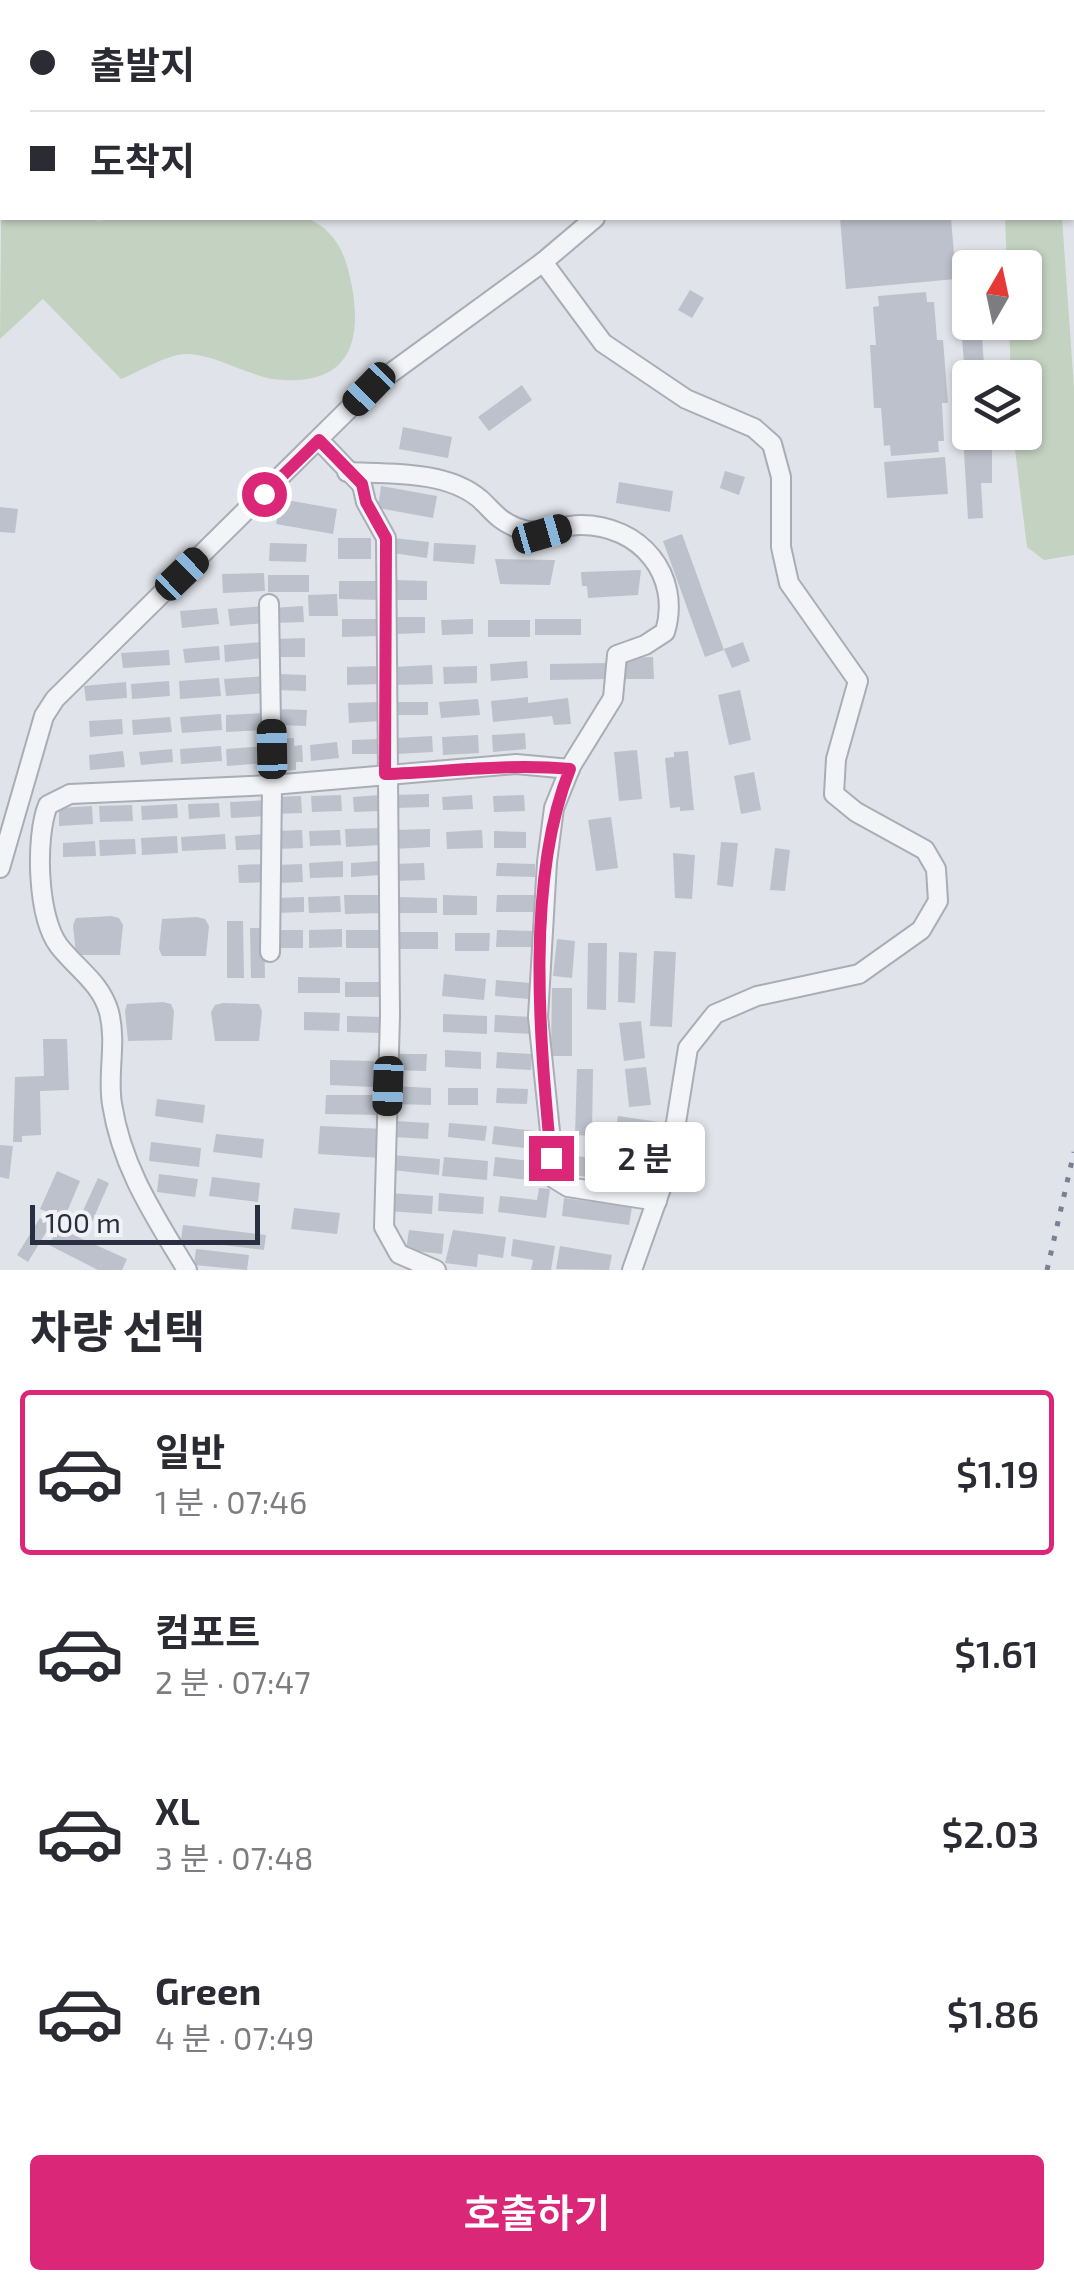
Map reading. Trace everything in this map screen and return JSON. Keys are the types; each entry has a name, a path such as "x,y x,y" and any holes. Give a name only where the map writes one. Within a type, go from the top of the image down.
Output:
{"street":[{"path":"0,868 44,716 55,699 369,389 544,262 593,220"},
{"path":"544,262 603,343 686,398 754,428 772,444 780,477 784,511 782,547 789,582 858,681 836,759 834,794 856,812 926,850 936,869 938,901 921,930 893,953 860,974 757,996 715,1014 688,1048 669,1166 632,1270"},
{"path":"319,440 362,484 366,502 386,538 390,1016 384,1227 399,1254 436,1270"},
{"path":"347,472 418,476 455,486 480,499 492,514 516,528 542,534 584,525 629,538 656,559 668,587 670,616 665,632 617,654 613,698 570,769 554,808 538,1017 555,1179 568,1187 657,1201"},
{"path":"268,604 270,952"},
{"path":"187,1270 137,1190 121,1151 111,1098 114,1044 101,989 56,942 48,922 39,860 41,821 48,804 70,794 272,785 516,764 570,769"}],"green space":[{"path":"1,220 311,220 336,242 354,298 353,336 348,352 325,374 307,379 271,379 186,354 162,360 121,379 43,299 0,339"},
{"path":"1005,220 1062,220 1074,388 1074,555 1044,560 1027,547 1015,450 1042,450 1042,360 1010,360 1010,340 1042,340 1042,250 1006,250"}],"building":[{"path":"840,220 951,220 952,279 846,289"},
{"path":"690,290 704,298 692,318 678,310"},
{"path":"926,292 927,302 934,302 937,340 943,340 948,403 942,403 944,441 938,441 939,452 891,456 890,445 884,446 881,408 874,408 870,345 876,345 873,307 879,306 878,296"},
{"path":"962,340 982,340 984,360 964,360"},
{"path":"522,385 532,400 489,431 478,417"},
{"path":"403,427 452,437 448,458 399,449"},
{"path":"964,450 992,450 992,483 981,483 983,518 968,519"},
{"path":"945,457 948,494 887,498 884,462"},
{"path":"725,471 745,477 739,495 720,488"},
{"path":"619,482 673,491 670,512 616,503"},
{"path":"381,486 437,496 433,518 378,508"},
{"path":"281,499 337,509 333,534 276,524"},
{"path":"0,507 18,509 15,533 0,532"},
{"path":"682,534 724,650 705,657 663,541"},
{"path":"338,538 371,538 371,559 338,559"},
{"path":"394,538 429,542 427,558 392,553"},
{"path":"270,543 307,544 306,562 269,561"},
{"path":"434,543 476,545 474,564 433,561"},
{"path":"495,559 555,560 550,585 500,584"},
{"path":"641,570 638,595 588,598 587,586 582,586 581,572"},
{"path":"264,573 265,591 223,593 222,574"},
{"path":"268,575 309,575 309,592 268,592"},
{"path":"393,580 427,581 427,600 393,600"},
{"path":"339,581 379,581 379,600 339,599"},
{"path":"337,594 338,616 309,616 308,595"},
{"path":"264,606 265,623 230,626 228,609"},
{"path":"303,606 304,622 273,623 273,608"},
{"path":"217,608 219,624 182,628 180,611"},
{"path":"393,617 425,617 425,633 393,634"},
{"path":"342,619 378,619 378,636 342,637"},
{"path":"473,619 473,634 442,635 441,620"},
{"path":"535,619 581,619 581,635 535,635"},
{"path":"488,620 530,620 530,637 488,637"},
{"path":"305,638 305,657 275,657 275,639"},
{"path":"262,642 264,658 225,662 224,645"},
{"path":"743,642 750,661 732,668 724,649"},
{"path":"219,646 220,660 185,663 183,649"},
{"path":"169,650 170,665 123,668 121,653"},
{"path":"653,657 654,679 622,679 621,658"},
{"path":"527,661 528,678 491,681 490,664"},
{"path":"608,663 608,679 550,680 550,664"},
{"path":"432,665 433,684 393,685 392,667"},
{"path":"380,666 380,684 347,685 347,667"},
{"path":"477,666 477,683 444,684 443,667"},
{"path":"276,674 306,675 306,691 275,690"},
{"path":"266,676 267,693 226,696 224,679"},
{"path":"219,678 221,696 180,699 179,681"},
{"path":"169,681 170,696 132,699 131,684"},
{"path":"126,682 127,698 86,701 84,686"},
{"path":"740,690 751,740 729,745 718,695"},
{"path":"528,697 528,703 568,698 571,724 554,725 552,716 493,722 491,701"},
{"path":"478,699 480,715 441,718 439,702"},
{"path":"380,702 381,721 349,723 348,703"},
{"path":"395,702 428,702 428,715 395,715"},
{"path":"277,709 307,710 306,726 277,725"},
{"path":"264,713 265,730 226,732 226,715"},
{"path":"221,714 222,730 182,733 180,717"},
{"path":"170,717 172,732 133,735 132,720"},
{"path":"122,719 123,734 90,737 89,721"},
{"path":"525,733 526,749 493,752 492,735"},
{"path":"478,735 479,753 443,755 442,737"},
{"path":"432,736 433,752 396,754 395,738"},
{"path":"294,738 294,746 302,745 303,762 296,762 296,770 278,771 276,739"},
{"path":"380,739 380,754 352,754 352,740"},
{"path":"337,742 339,758 311,761 310,745"},
{"path":"221,746 222,761 181,764 180,749"},
{"path":"266,746 267,763 227,766 226,749"},
{"path":"172,749 173,762 141,765 139,752"},
{"path":"637,750 642,799 619,801 614,752"},
{"path":"123,751 125,767 90,770 89,755"},
{"path":"688,751 694,810 680,811 680,807 670,808 665,758 674,757 674,752"},
{"path":"754,772 761,810 741,814 734,776"},
{"path":"429,794 429,807 394,808 393,795"},
{"path":"341,795 342,811 312,812 311,796"},
{"path":"380,795 381,811 354,812 353,797"},
{"path":"472,795 473,809 443,810 442,797"},
{"path":"524,795 525,811 494,812 493,796"},
{"path":"301,796 302,813 275,814 274,797"},
{"path":"269,800 269,816 231,818 230,802"},
{"path":"219,803 220,817 189,819 188,804"},
{"path":"177,804 178,818 142,820 141,806"},
{"path":"132,805 133,821 100,822 99,806"},
{"path":"92,806 93,824 59,826 59,808"},
{"path":"611,817 618,868 596,871 588,820"},
{"path":"380,828 381,845 346,847 345,829"},
{"path":"430,829 430,847 394,849 394,830"},
{"path":"302,830 303,848 276,849 276,831"},
{"path":"340,830 341,845 310,846 309,831"},
{"path":"482,830 483,848 447,849 446,832"},
{"path":"494,831 526,832 526,848 494,848"},
{"path":"225,834 226,849 182,851 181,837"},
{"path":"268,834 268,849 236,850 235,836"},
{"path":"177,836 178,853 142,855 141,838"},
{"path":"135,839 136,854 100,856 99,840"},
{"path":"95,841 96,856 63,857 63,843"},
{"path":"721,842 738,843 733,887 717,885"},
{"path":"775,848 790,850 785,891 770,890"},
{"path":"673,853 695,855 692,899 675,898"},
{"path":"343,861 343,877 310,878 309,863"},
{"path":"381,861 381,875 351,877 351,863"},
{"path":"424,863 425,880 394,881 393,864"},
{"path":"497,863 535,864 535,877 496,876"},
{"path":"266,864 267,882 239,883 238,865"},
{"path":"302,864 303,882 277,883 276,865"},
{"path":"344,895 384,895 385,913 345,914"},
{"path":"443,895 477,896 477,915 443,915"},
{"path":"497,895 536,895 536,912 496,912"},
{"path":"340,896 341,912 309,913 308,897"},
{"path":"304,897 304,912 276,913 276,898"},
{"path":"397,897 437,898 437,913 397,913"},
{"path":"76,918 119,918 123,925 120,955 76,955"},
{"path":"162,919 205,919 209,926 206,956 162,956"},
{"path":"227,921 243,921 244,978 227,978"},
{"path":"250,928 264,928 265,978 251,978"},
{"path":"342,929 342,947 309,948 309,930"},
{"path":"273,930 303,930 303,948 273,948"},
{"path":"346,930 383,930 383,948 346,948"},
{"path":"497,930 532,931 532,947 496,947"},
{"path":"397,932 438,932 438,949 396,949"},
{"path":"455,933 490,933 489,951 455,951"},
{"path":"557,939 575,941 572,978 553,976"},
{"path":"588,943 607,943 606,1010 587,1009"},
{"path":"654,951 676,952 672,1027 650,1026"},
{"path":"619,952 637,953 635,1003 618,1002"},
{"path":"444,974 486,979 484,1000 442,996"},
{"path":"298,977 340,978 340,993 298,993"},
{"path":"496,980 531,983 529,999 495,996"},
{"path":"345,982 382,982 382,997 345,997"},
{"path":"552,988 572,988 572,1056 551,1056"},
{"path":"127,1004 171,1004 174,1011 172,1040 128,1041"},
{"path":"259,1004 259,1041 215,1041 211,1012 215,1005"},
{"path":"304,1012 340,1013 339,1031 304,1030"},
{"path":"443,1014 487,1016 487,1034 443,1032"},
{"path":"495,1015 532,1017 531,1034 494,1032"},
{"path":"347,1016 383,1017 383,1033 347,1032"},
{"path":"641,1021 645,1058 624,1061 619,1023"},
{"path":"43,1039 67,1039 69,1090 40,1091 41,1135 22,1136 22,1142 13,1142 15,1077 44,1076"},
{"path":"445,1050 481,1052 481,1069 445,1067"},
{"path":"497,1052 532,1054 531,1070 496,1068"},
{"path":"393,1054 427,1054 426,1071 392,1070"},
{"path":"330,1060 374,1061 373,1087 330,1085"},
{"path":"646,1067 651,1105 629,1107 625,1069"},
{"path":"577,1069 593,1069 592,1136 575,1135"},
{"path":"393,1086 431,1088 431,1105 393,1104"},
{"path":"448,1088 478,1088 478,1105 448,1105"},
{"path":"497,1088 528,1089 527,1104 496,1103"},
{"path":"326,1095 381,1095 380,1115 325,1114"},
{"path":"157,1099 205,1105 203,1123 155,1116"},
{"path":"618,1116 666,1123 663,1141 615,1134"},
{"path":"395,1121 429,1123 428,1139 394,1137"},
{"path":"449,1123 487,1126 485,1141 448,1137"},
{"path":"320,1126 384,1129 382,1158 318,1154"},
{"path":"494,1126 543,1132 541,1150 492,1144"},
{"path":"216,1134 264,1139 262,1158 213,1152"},
{"path":"151,1142 201,1148 199,1167 149,1161"},
{"path":"0,1145 13,1146 9,1179 0,1177"},
{"path":"392,1155 440,1159 439,1175 391,1170"},
{"path":"577,1156 631,1164 628,1183 574,1175"},
{"path":"444,1157 488,1161 487,1180 442,1176"},
{"path":"495,1157 540,1162 539,1181 493,1176"},
{"path":"57,1171 80,1181 64,1219 40,1209"},
{"path":"159,1174 198,1179 195,1197 157,1192"},
{"path":"212,1177 260,1183 258,1202 209,1196"},
{"path":"98,1178 109,1183 87,1233 75,1228"},
{"path":"539,1188 550,1189 546,1218 498,1212 500,1196 537,1200"},
{"path":"389,1193 433,1196 432,1214 387,1211"},
{"path":"439,1193 484,1197 483,1214 438,1211"},
{"path":"564,1198 632,1207 629,1225 562,1216"},
{"path":"294,1208 340,1213 337,1234 291,1229"},
{"path":"40,1218 51,1224 28,1262 17,1255"},
{"path":"183,1225 266,1235 264,1250 181,1240"},
{"path":"58,1228 127,1259 122,1270 98,1270 49,1245"},
{"path":"409,1230 444,1234 442,1254 406,1250"},
{"path":"453,1230 506,1237 503,1258 478,1254 477,1267 445,1263"},
{"path":"513,1239 555,1246 551,1270 531,1270 533,1260 511,1256"},
{"path":"560,1246 612,1255 609,1270 556,1269"},
{"path":"196,1249 249,1255 247,1270 194,1265"}],"railway":[{"path":"1047,1270 1074,1152"}],"route":[{"path":"264,494 319,440 362,484 366,502 386,538 385,774 480,770 516,764 570,769 554,808 547,862 538,1017 551,1158"}]}
